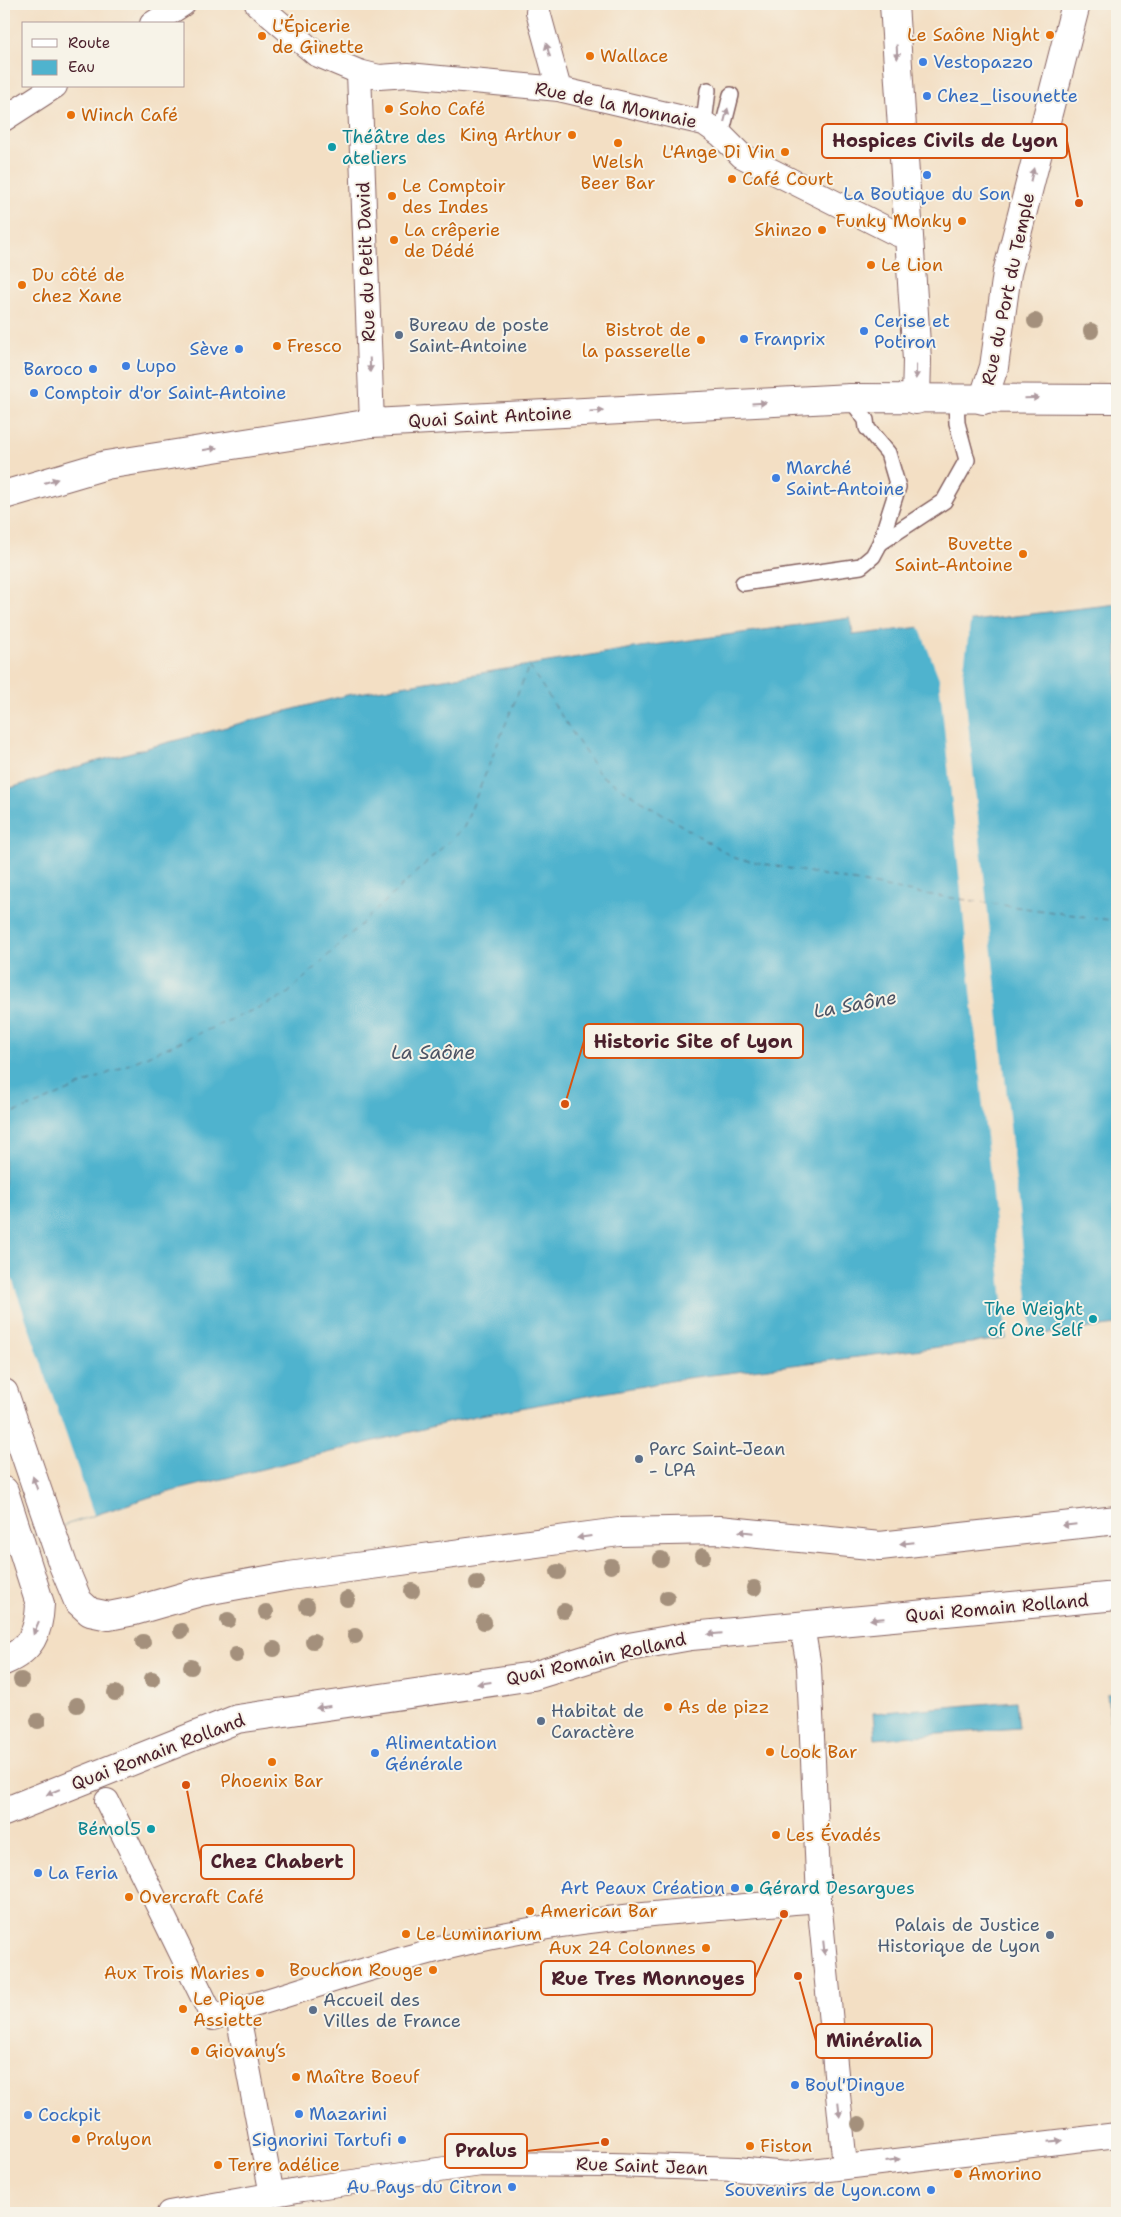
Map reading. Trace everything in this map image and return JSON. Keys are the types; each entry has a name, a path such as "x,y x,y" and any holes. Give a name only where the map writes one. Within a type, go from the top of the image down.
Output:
{"main road":[{"path":"894,4 917,360 916,400"},
{"name":"Rue du Port du Temple","path":"983,400 994,367 1007,273 1076,4"},
{"name":"Quai Saint Antoine","path":"4,495 106,465 372,423 850,398 916,400 1117,399"},
{"path":"4,1393 78,1601 90,1612 110,1616 200,1592 289,1576 619,1532 719,1530 880,1546 1117,1520"},
{"path":"4,1491 40,1604 40,1623 28,1647 4,1661"},
{"name":"Quai Romain Rolland","path":"4,1812 237,1719 533,1676 623,1648 691,1636 1117,1596"}],"street":[{"path":"155,22 183,4"},
{"name":"Rue de la Monnaie","path":"257,4 316,54 359,72 379,77 408,75 559,89 713,129"},
{"path":"538,12 559,89"},
{"name":"Rue du Petit David","path":"359,72 372,423"},
{"path":"4,119 52,88"},
{"path":"713,129 742,156 897,234 908,232"},
{"path":"802,1626 810,1685 819,1900 845,2166"},
{"path":"107,1801 214,2018 393,1962 470,1942 591,1920 819,1900"},
{"path":"237,2010 272,2195"},
{"name":"Rue Saint Jean","path":"168,2213 223,2209 272,2195 481,2164 727,2168 786,2174 1117,2135"}],"lane":[{"path":"708,90 713,129"},
{"path":"713,129 731,95"},
{"path":"742,583 860,566 873,556 880,543 898,487 888,453 867,428 866,420 850,398"},
{"path":"880,543 944,501 967,460 957,423 956,400"}],"water":[{"name":"La Saône","path":"1117,604 1117,1325 687,1378 475,1416 150,1497 4,1545 4,790 94,762 347,695 640,647 850,618 853,635"},
{"path":"1117,1693 1117,1719 1110,1720 1107,1694"},
{"path":"1016,1701 1019,1728 875,1739 873,1713"}],"pier":[{"path":"971,617 963,674 1032,1337 1007,1340 939,678 918,624"},
{"path":"4,1256 94,1515 4,1545"}],"ferry route":[{"path":"4,1116 40,1103 285,996 464,827 529,666 600,775 734,858 917,893 1117,921"}],"place":[{"name":"Le Saône Night","path":"1050,35"},
{"name":"L'Épicerie de Ginette","path":"262,36"},
{"name":"Wallace","path":"590,56"},
{"name":"Vestopazzo","path":"923,62"},
{"name":"Chez_lisounette","path":"927,96"},
{"name":"Soho Café","path":"389,109"},
{"name":"Winch Café","path":"71,115"},
{"name":"King Arthur","path":"572,135"},
{"name":"Welsh Beer Bar","path":"618,143"},
{"name":"Théâtre des ateliers","path":"332,147"},
{"name":"L'Ange Di Vin","path":"785,152"},
{"name":"La Boutique du Son","path":"927,175"},
{"name":"Café Court","path":"732,179"},
{"name":"Le Comptoir des Indes","path":"392,196"},
{"name":"Hospices Civils de Lyon","path":"1079,203"},
{"name":"Funky Monky","path":"962,221"},
{"name":"Shinzo","path":"822,230"},
{"name":"La crêperie de Dédé","path":"394,240"},
{"name":"Le Lion","path":"871,265"},
{"name":"Du côté de chez Xane","path":"22,285"},
{"name":"Cerise et Potiron","path":"864,331"},
{"name":"Bureau de poste Saint-Antoine","path":"399,335"},
{"name":"Franprix","path":"744,339"},
{"name":"Bistrot de la passerelle","path":"701,340"},
{"name":"Fresco","path":"277,346"},
{"name":"Sève","path":"239,349"},
{"name":"Lupo","path":"126,366"},
{"name":"Baroco","path":"93,369"},
{"name":"Comptoir d'or Saint-Antoine","path":"34,393"},
{"name":"Marché Saint-Antoine","path":"776,478"},
{"name":"Buvette Saint-Antoine","path":"1023,554"},
{"name":"Historic Site of Lyon","path":"565,1104"},
{"name":"The Weight of One Self","path":"1093,1319"},
{"name":"Parc Saint-Jean - LPA","path":"639,1459"},
{"name":"As de pizz","path":"668,1707"},
{"name":"Habitat de Caractère","path":"541,1721"},
{"name":"Look Bar","path":"770,1752"},
{"name":"Alimentation Générale","path":"375,1753"},
{"name":"Phoenix Bar","path":"272,1762"},
{"name":"Chez Chabert","path":"186,1785"},
{"name":"Bémol5","path":"151,1829"},
{"name":"Les Évadés","path":"776,1835"},
{"name":"La Feria","path":"38,1873"},
{"name":"Art Peaux Création","path":"735,1888"},
{"name":"Gérard Desargues","path":"749,1888"},
{"name":"Overcraft Café","path":"129,1897"},
{"name":"American Bar","path":"530,1911"},
{"name":"Rue Tres Monnoyes","path":"784,1914"},
{"name":"Le Luminarium","path":"406,1934"},
{"name":"Palais de Justice Historique de Lyon","path":"1050,1935"},
{"name":"Aux 24 Colonnes","path":"706,1948"},
{"name":"Bouchon Rouge","path":"433,1970"},
{"name":"Aux Trois Maries","path":"260,1973"},
{"name":"Minéralia","path":"798,1976"},
{"name":"Le Pique Assiette","path":"183,2009"},
{"name":"Accueil des Villes de France","path":"313,2010"},
{"name":"Giovany‘s","path":"195,2051"},
{"name":"Maître Boeuf","path":"296,2077"},
{"name":"Boul'Dingue","path":"795,2085"},
{"name":"Mazarini","path":"299,2114"},
{"name":"Cockpit","path":"28,2115"},
{"name":"Pralyon","path":"76,2139"},
{"name":"Signorini Tartufi","path":"402,2140"},
{"name":"Pralus","path":"605,2142"},
{"name":"Fiston","path":"750,2146"},
{"name":"Terre adélice","path":"218,2165"},
{"name":"Amorino","path":"958,2174"},
{"name":"Au Pays du Citron","path":"512,2187"},
{"name":"Souvenirs de Lyon.com","path":"931,2190"}]}
